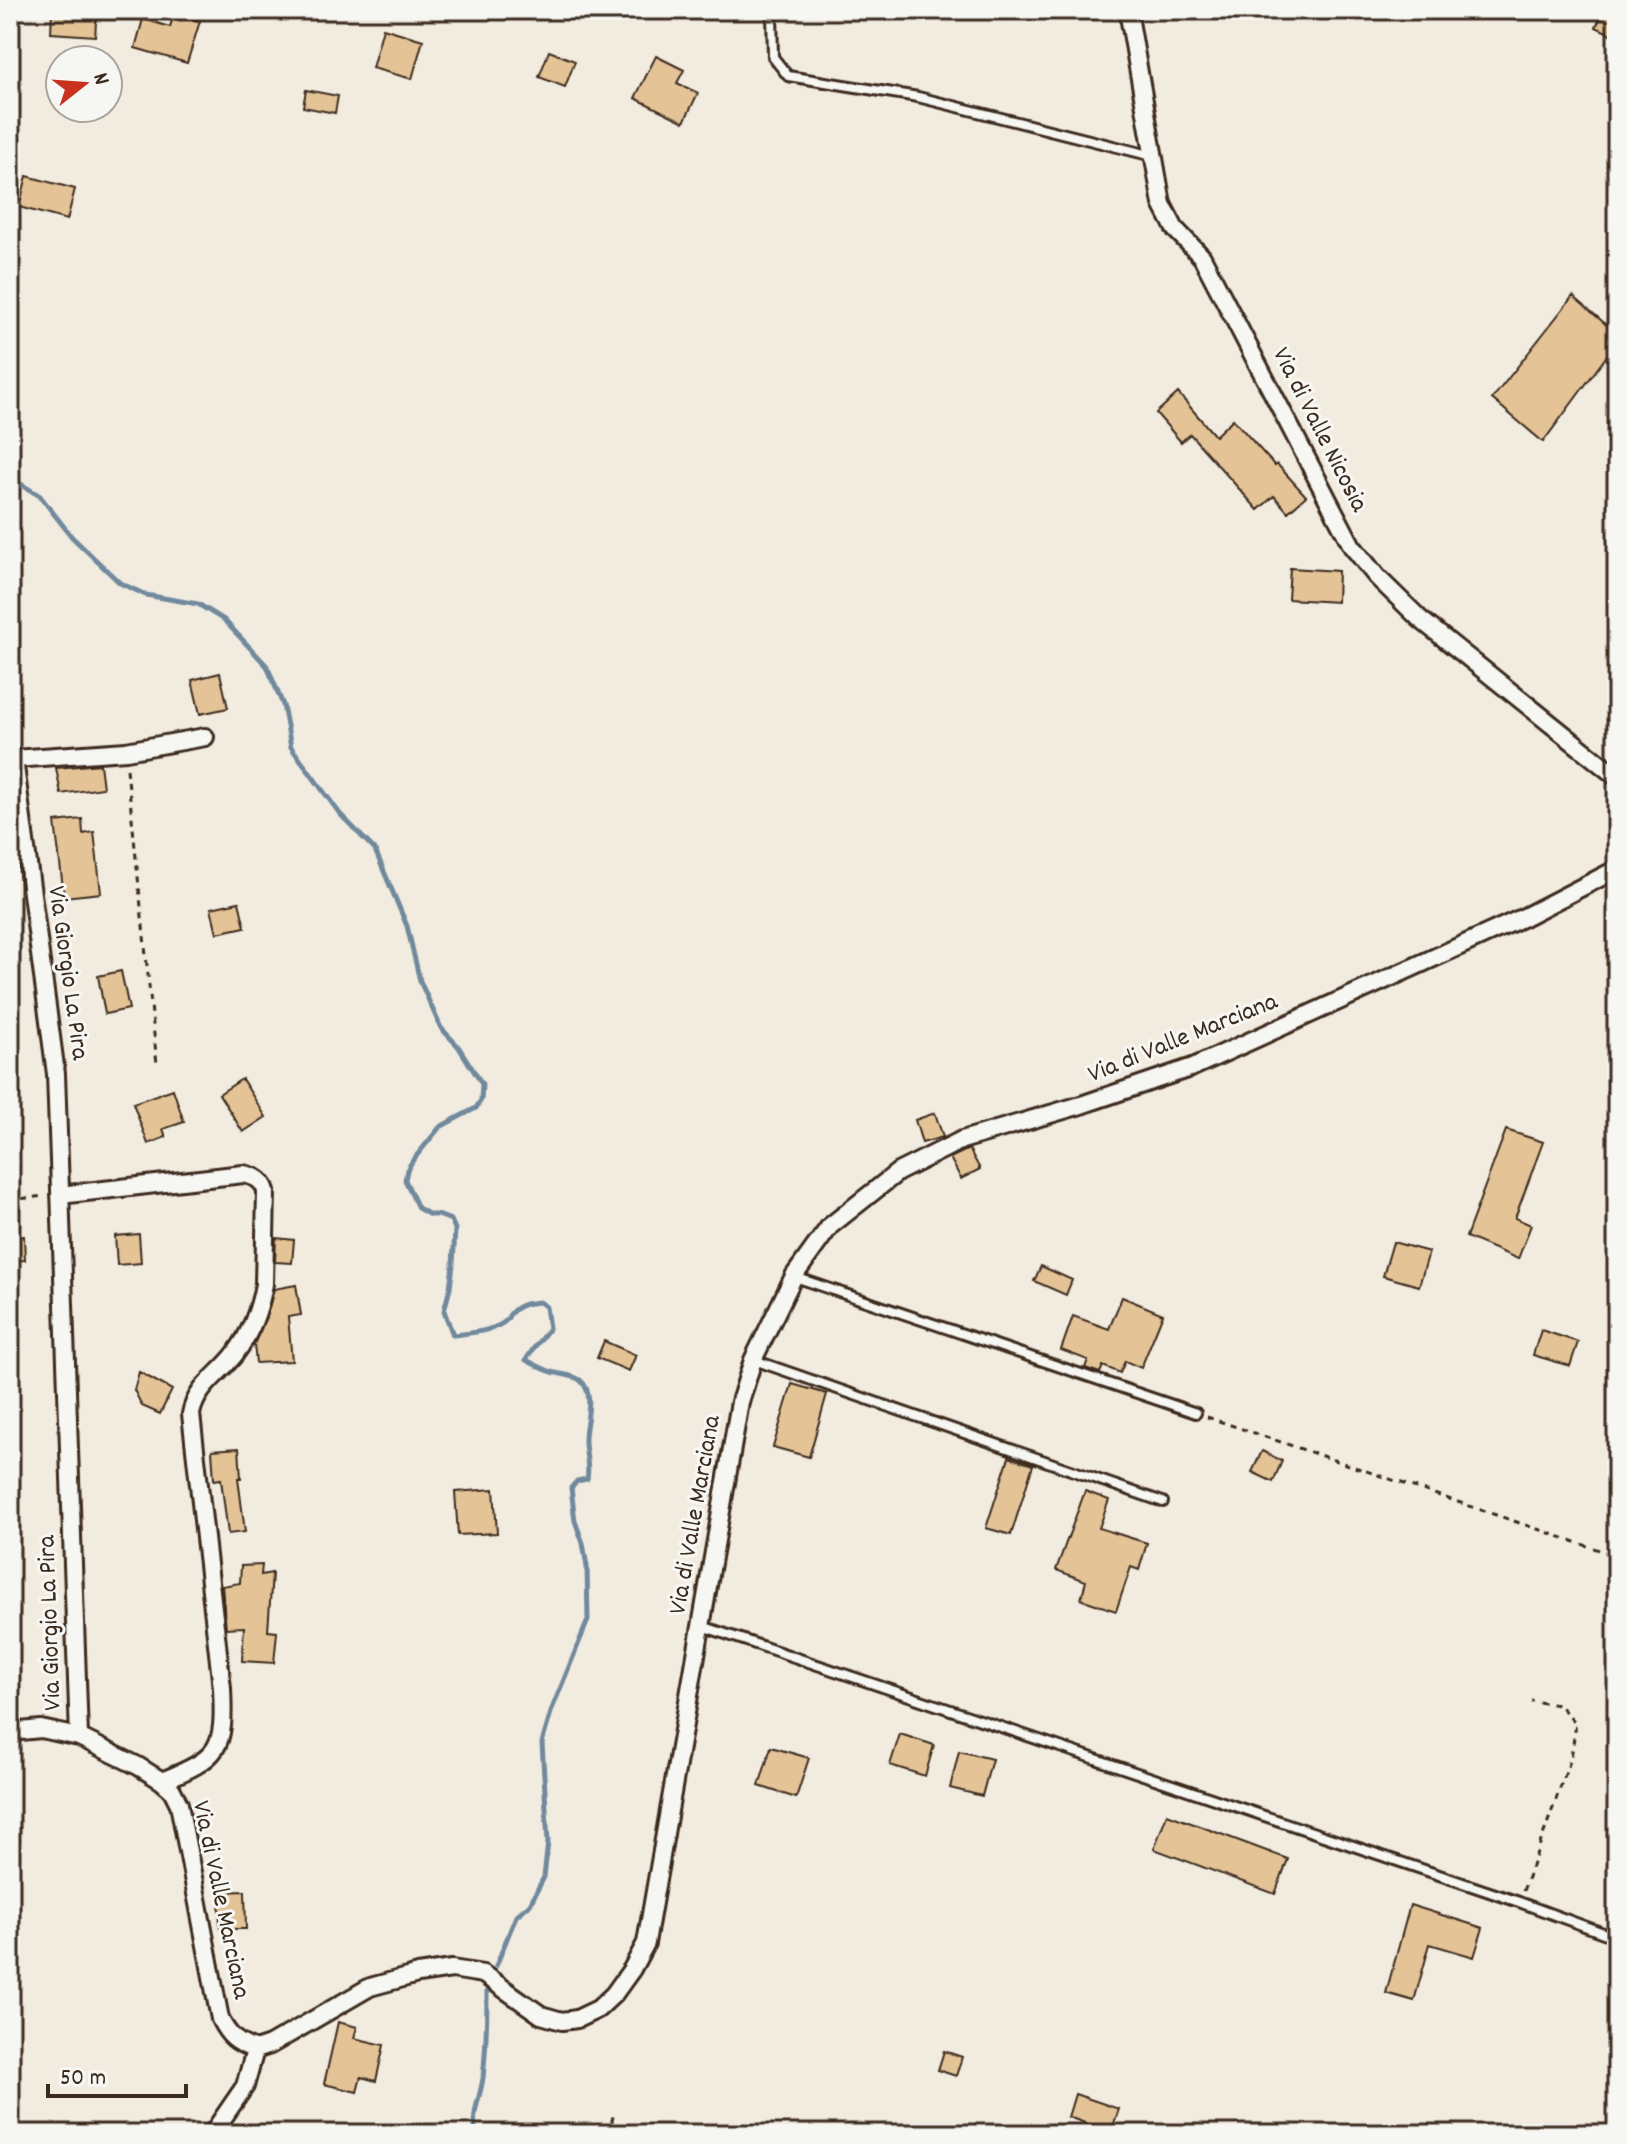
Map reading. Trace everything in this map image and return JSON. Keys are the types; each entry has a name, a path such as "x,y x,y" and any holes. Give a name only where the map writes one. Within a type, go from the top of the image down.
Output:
{"street":[{"name":"Via di Valle Nicosia","path":"1128,10 1162,204 1175,229 1202,257 1352,546 1377,577 1420,619 1617,777"},
{"name":"Via Giorgio La Pira","path":"79,1737 56,1074 14,759 126,751 205,737"},
{"name":"Via di Valle Marciana","path":"10,1732 41,1729 79,1737 138,1766 172,1790 179,1804 220,2019 228,2035 242,2045 255,2050 270,2045 370,1987 418,1974 452,1969 483,1974 541,2015 562,2021 577,2019 598,2009 614,1994 646,1943 740,1402 753,1360 794,1276 830,1226 898,1172 962,1140 1081,1105 1193,1067 1524,917 1617,869"},
{"name":"Via di Valle Marciana","path":"60,1195 243,1174 257,1178 265,1185 262,1297 248,1334 234,1356 201,1390 191,1414 222,1688 223,1730 219,1744 211,1755 162,1781"},
{"path":"212,2134 245,2086 255,2050"}],"lane":[{"path":"769,10 772,14 773,57 788,76 918,97 1153,156"},
{"path":"794,1276 1196,1413"},
{"path":"753,1360 1163,1502"},
{"path":"702,1626 1519,1902 1617,1938"}],"path":[{"path":"126,751 157,1064"},
{"path":"10,1200 60,1195"},
{"path":"1196,1413 1617,1556"},
{"path":"1519,1902 1571,1758 1576,1723 1559,1705 1531,1701"},
{"path":"609,2134 614,2112"}],"building":[{"path":"52,10 97,10 95,36 51,33"},
{"path":"1604,10 1617,10 1617,37 1596,27"},
{"path":"174,13 200,21 187,63 135,48 143,19 170,27"},
{"path":"383,28 423,40 412,79 372,68"},
{"path":"549,51 575,61 565,87 539,77"},
{"path":"656,56 684,70 677,83 698,93 684,122 635,98"},
{"path":"306,90 338,96 335,113 303,107"},
{"path":"27,176 75,189 67,220 19,207"},
{"path":"1573,296 1617,334 1617,342 1543,442 1492,399"},
{"path":"1178,393 1215,436 1233,419 1306,496 1288,512 1274,496 1258,510 1190,434 1181,442 1156,413"},
{"path":"1290,568 1338,571 1337,602 1288,599"},
{"path":"220,673 228,708 200,714 192,680"},
{"path":"100,764 103,788 61,794 56,768"},
{"path":"82,819 83,834 94,832 101,893 64,897 55,822"},
{"path":"239,902 245,927 217,933 211,908"},
{"path":"121,971 129,1009 105,1014 98,976"},
{"path":"242,1079 266,1117 243,1132 219,1094"},
{"path":"173,1089 184,1122 163,1129 166,1137 148,1144 133,1103"},
{"path":"935,1113 943,1137 922,1143 915,1120"},
{"path":"1506,1130 1543,1142 1515,1218 1531,1225 1518,1259 1466,1237"},
{"path":"969,1149 980,1169 961,1179 950,1158"},
{"path":"139,1234 141,1263 117,1265 115,1236"},
{"path":"24,1236 25,1260 10,1261 10,1237"},
{"path":"276,1238 294,1240 292,1263 275,1262"},
{"path":"1393,1242 1429,1252 1419,1286 1383,1276"},
{"path":"1041,1266 1072,1280 1066,1295 1034,1281"},
{"path":"296,1285 301,1315 288,1317 292,1361 256,1363 254,1344 274,1289"},
{"path":"1122,1297 1163,1314 1141,1368 1125,1361 1120,1373 1103,1366 1100,1373 1085,1368 1088,1360 1061,1350 1073,1316 1109,1329"},
{"path":"1541,1330 1578,1342 1570,1366 1533,1355"},
{"path":"604,1341 636,1355 629,1371 597,1358"},
{"path":"139,1372 172,1390 160,1414 142,1406 134,1390"},
{"path":"792,1384 827,1394 809,1457 773,1447"},
{"path":"239,1448 241,1478 238,1478 245,1532 228,1534 221,1479 214,1480 212,1450"},
{"path":"1262,1451 1282,1461 1273,1482 1252,1472"},
{"path":"1009,1457 1033,1465 1011,1535 986,1528"},
{"path":"494,1489 497,1533 458,1535 455,1492"},
{"path":"1085,1491 1109,1500 1099,1528 1147,1543 1139,1570 1131,1567 1116,1611 1081,1599 1086,1581 1056,1570"},
{"path":"262,1565 261,1575 272,1573 268,1631 277,1632 274,1663 242,1661 244,1627 226,1628 222,1586 240,1583 241,1566"},
{"path":"900,1734 934,1745 925,1776 890,1765"},
{"path":"771,1747 809,1758 796,1798 759,1786"},
{"path":"959,1751 992,1759 982,1796 950,1788"},
{"path":"1167,1814 1288,1859 1275,1894 1154,1849"},
{"path":"245,1891 246,1929 220,1929 219,1892"},
{"path":"1410,1905 1483,1928 1474,1957 1430,1944 1414,2001 1386,1993"},
{"path":"338,2022 357,2027 354,2038 384,2045 376,2081 361,2077 357,2092 324,2084"},
{"path":"944,2051 962,2057 956,2076 938,2070"},
{"path":"1075,2094 1119,2109 1111,2132 1068,2117"}],"waterway":[{"path":"10,484 19,483 40,496 72,537 120,583 146,595 198,604 224,620 267,666 283,705 291,747 340,814 375,850 407,926 420,981 441,1028 458,1046 482,1084 481,1100 476,1108 440,1127 413,1160 405,1180 418,1208 430,1215 451,1220 455,1229 450,1288 444,1311 453,1335 492,1328 505,1322 517,1308 540,1302 546,1307 549,1328 526,1360 549,1371 577,1378 588,1393 585,1441 587,1479 577,1481 571,1488 575,1521 587,1567 588,1620 552,1709 542,1743 548,1842 544,1877 530,1904 516,1916 496,1966"},
{"path":"476,2134 475,2112 485,2056 487,1990"}]}
